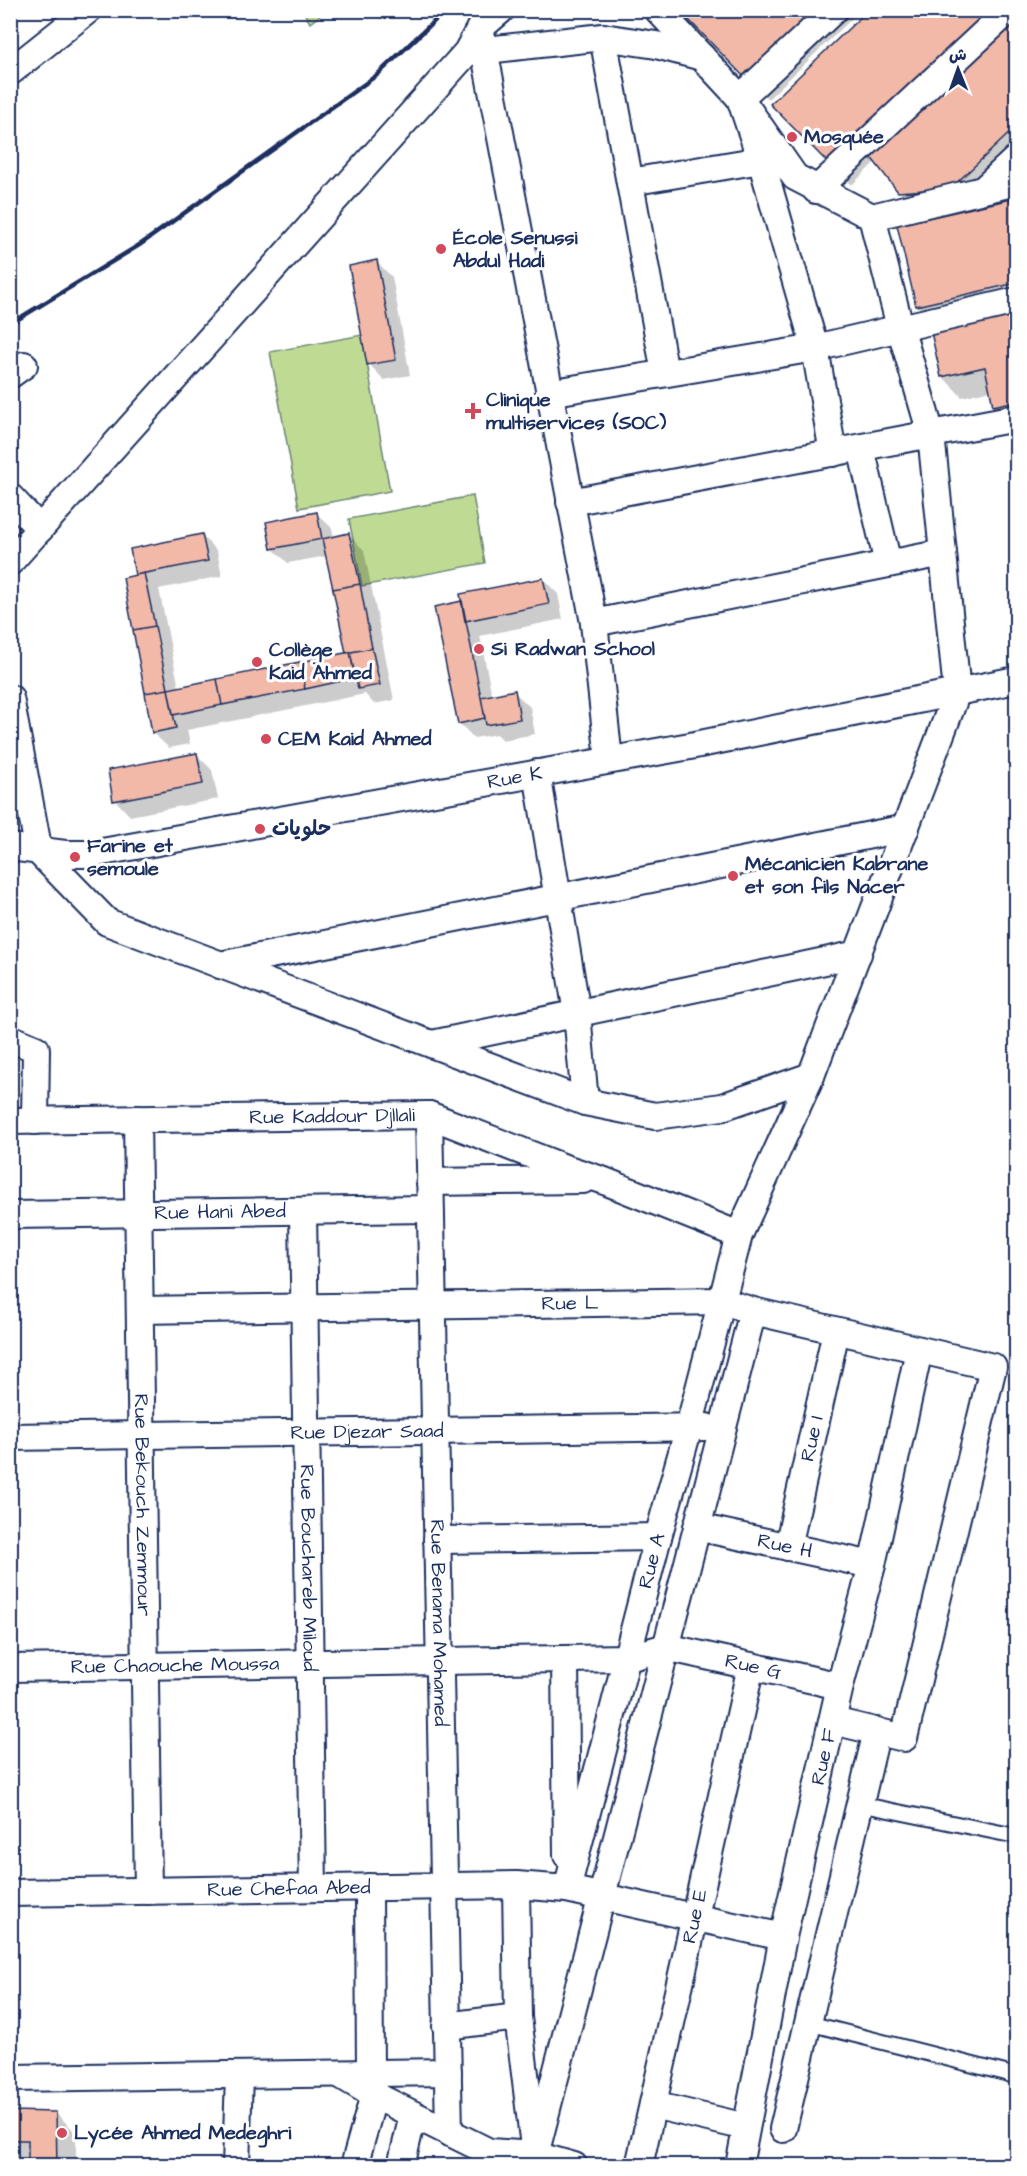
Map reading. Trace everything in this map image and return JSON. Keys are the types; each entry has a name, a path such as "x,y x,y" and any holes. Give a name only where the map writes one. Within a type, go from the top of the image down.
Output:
{"street":[{"path":"10,72 88,10"},
{"path":"10,562 477,43 501,10"},
{"path":"740,98 834,10"},
{"path":"816,190 1009,10"},
{"path":"648,44 671,14 702,57 740,98 795,177 816,190 872,217 1017,182"},
{"path":"477,43 603,37 648,44 702,57"},
{"path":"603,37 665,373"},
{"path":"477,43 594,623 609,760"},
{"path":"740,98 761,160 815,348 833,453"},
{"path":"985,188 1017,159"},
{"path":"630,182 761,160"},
{"path":"872,217 900,327 931,434 957,692"},
{"path":"549,393 815,348 1017,301"},
{"path":"570,502 1017,418"},
{"path":"861,448 888,564"},
{"path":"10,497 40,529"},
{"path":"594,623 943,553"},
{"name":"Rue K","path":"10,847 39,852 91,854 690,746 1017,680"},
{"name":"Rue A","path":"567,1888 739,1235 811,1076 957,692"},
{"path":"10,698 39,852 107,922 585,1102 655,1116 722,1107 811,1076"},
{"path":"537,773 556,898 577,1013 585,1102"},
{"path":"219,964 906,828"},
{"path":"431,1044 858,954"},
{"path":"10,1038 36,1049 23,1121"},
{"name":"Rue Kaddour Djllali","path":"23,1121 429,1115 602,1180 739,1235"},
{"name":"Rue Benama Mohamed","path":"429,1115 449,2133"},
{"name":"Rue Bekouch Zemmour","path":"137,1119 148,1891"},
{"path":"430,1182 602,1180"},
{"name":"Rue Hani Abed","path":"10,1215 430,1209"},
{"name":"Rue Bouchareb Miloud","path":"303,1211 313,1888"},
{"name":"Rue L","path":"140,1310 721,1301 753,1311 993,1367 904,1738 877,1731"},
{"path":"535,2155 753,1311"},
{"name":"Rue I","path":"788,1547 836,1331"},
{"name":"Rue F","path":"739,2166 783,1937 840,1686 872,1565 919,1350"},
{"name":"Rue Djezar Saad","path":"10,1437 724,1427"},
{"name":"Rue H","path":"437,1540 696,1533 788,1547 872,1565"},
{"name":"Rue Chaouche Moussa","path":"10,1668 628,1658 666,1647"},
{"name":"Rue G","path":"666,1647 840,1686"},
{"path":"565,1659 567,1888"},
{"name":"Rue E","path":"639,2166 751,1666"},
{"path":"783,2129 877,1731 833,1721"},
{"path":"516,1885 518,2017 535,2155"},
{"name":"Rue Chefaa Abed","path":"10,1893 516,1885 567,1888 783,1937"},
{"path":"354,2166 372,2084 369,1887"},
{"path":"446,2026 518,2017"},
{"path":"372,2084 448,2072"},
{"path":"10,2078 339,2074 372,2084 413,2115 449,2133 488,2159 535,2155 574,2166"},
{"path":"236,2166 239,2075"},
{"path":"652,2105 746,2127"},
{"path":"401,2166 413,2115"}],"lane":[{"path":"860,1804 1017,1836"},
{"path":"808,2023 1015,2076"}],"green space":[{"path":"303,11 326,11 310,23"},
{"path":"362,335 390,491 299,508 270,352"},
{"path":"473,496 485,563 362,586 349,519"}],"building":[{"path":"695,10 820,10 747,80 687,18"},
{"path":"868,10 992,10 831,166 770,104"},
{"path":"1016,18 1016,127 951,188 898,192 870,156"},
{"path":"1016,198 1016,283 916,306 897,225"},
{"path":"377,260 396,360 367,365 349,266"},
{"path":"1016,314 1016,401 993,406 985,367 941,377 931,332"},
{"path":"317,512 322,539 271,549 266,522"},
{"path":"349,533 360,584 333,589 322,539"},
{"path":"202,534 208,561 135,575 130,549"},
{"path":"144,573 155,626 133,630 123,578"},
{"path":"543,578 549,604 465,621 460,594"},
{"path":"360,584 372,648 346,653 333,589"},
{"path":"462,601 485,718 458,724 434,607"},
{"path":"155,626 168,689 145,693 133,630"},
{"path":"372,648 380,685 358,689 350,652"},
{"path":"350,652 355,678 305,689 300,662"},
{"path":"300,662 305,689 222,705 217,679"},
{"path":"217,679 222,705 173,715 168,689"},
{"path":"168,689 176,728 152,733 145,693"},
{"path":"515,690 520,719 486,725 481,697"},
{"path":"197,753 203,784 113,801 108,770"},
{"path":"10,2111 56,2112 57,2166 28,2166 28,2140 10,2140"}],"railway":[{"path":"10,324 141,244 377,75 446,10"}],"place":[{"name":"Mosquée","path":"792,137"},
{"name":"École Senussi Abdul Hadi","path":"441,249"},
{"name":"Clinique multiservices (SOC)","path":"473,411"},
{"name":"Si Radwan School","path":"479,649"},
{"name":"Collège Kaid Ahmed","path":"257,662"},
{"name":"CEM Kaid Ahmed","path":"266,739"},
{"name":"حلويات","path":"260,829"},
{"name":"Farine et semoule","path":"75,857"},
{"name":"Mécanicien Kabrane et son fils Nacer","path":"733,876"},
{"name":"Lycée Ahmed Medeghri","path":"62,2133"}]}
